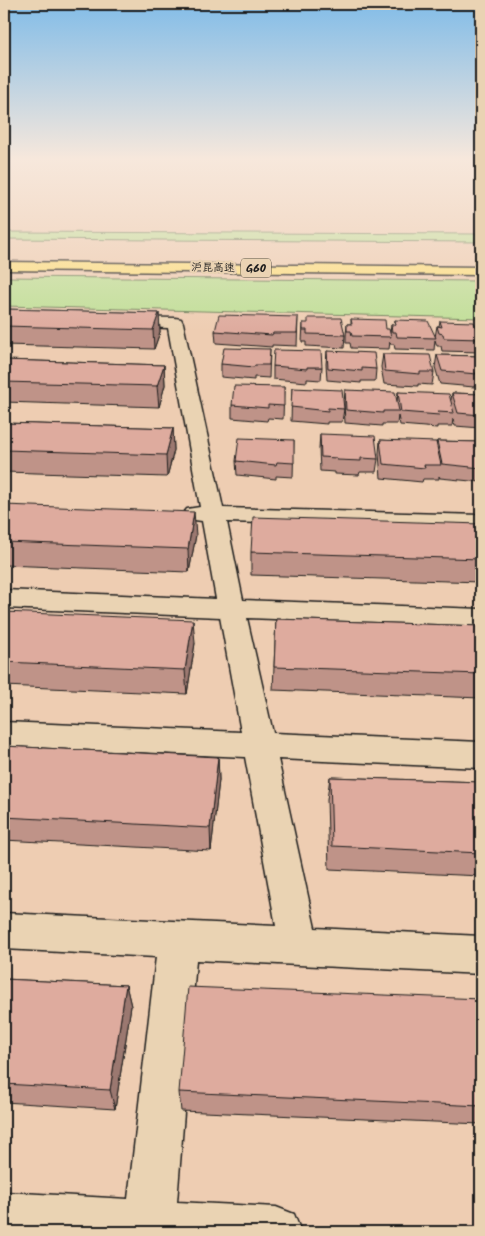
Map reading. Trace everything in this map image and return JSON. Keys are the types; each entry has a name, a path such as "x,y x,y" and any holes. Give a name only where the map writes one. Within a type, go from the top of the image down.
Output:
{"highway":[{"name":"沪昆高速","path":"4,254 31,260 481,271"},
{"name":"沪昆高速","path":"4,266 31,260 481,258"}],"street":[{"path":"108,321 175,323 173,369 186,429 212,514 299,946"},
{"path":"173,513 481,522"},
{"path":"4,599 481,618"},
{"path":"4,734 481,755"},
{"path":"4,931 481,955"},
{"path":"178,940 180,1229"},
{"path":"4,1217 180,1229 276,1232"}],"green space":[{"path":"4,232 481,234 481,242 4,239"},
{"path":"4,277 481,281 481,318 4,306"}],"building":[{"path":"4,309 159,313 153,330 4,326"},
{"path":"219,315 298,317 297,333 273,333 272,335 215,331"},
{"path":"308,318 341,318 345,335 307,334 307,330 303,330 303,323 308,323"},
{"path":"351,319 385,320 386,329 389,329 391,337 352,336 351,331 347,331 347,324 352,324"},
{"path":"395,320 428,321 436,338 397,337 396,332 392,332 391,325 396,325"},
{"path":"440,321 474,322 481,339 444,338 443,334 439,333 437,326 442,327"},
{"path":"224,348 270,349 269,365 255,365 254,367 221,364"},
{"path":"274,350 321,351 322,367 307,367 307,369 273,366"},
{"path":"327,351 374,353 376,369 362,368 362,371 328,368"},
{"path":"383,354 430,355 434,372 420,372 420,374 385,371"},
{"path":"437,355 481,356 481,372 476,372 477,374 442,371"},
{"path":"4,360 164,365 157,386 4,382"},
{"path":"234,386 284,387 284,406 268,405 268,408 232,405"},
{"path":"292,388 342,390 344,409 328,408 328,411 291,407"},
{"path":"345,390 395,392 399,411 383,411 383,413 346,410"},
{"path":"398,392 449,394 454,413 438,412 439,415 401,412"},
{"path":"452,393 481,394 481,415 458,413"},
{"path":"4,423 173,428 166,455 4,450"},
{"path":"320,434 375,436 378,459 361,458 361,461 321,457"},
{"path":"239,438 294,440 294,463 277,462 276,465 236,461"},
{"path":"380,440 436,442 441,465 424,465 425,468 383,464"},
{"path":"437,441 481,442 481,468 442,464"},
{"path":"4,505 194,512 188,549 4,542"},
{"path":"253,517 481,524 481,559 251,552"},
{"path":"4,612 193,620 185,670 4,662"},
{"path":"276,619 481,626 481,674 274,667"},
{"path":"4,746 218,757 210,828 4,817"},
{"path":"330,777 481,782 481,853 332,846"},
{"path":"4,979 126,985 110,1090 4,1084"},
{"path":"188,987 481,999 481,1106 179,1092"}]}
